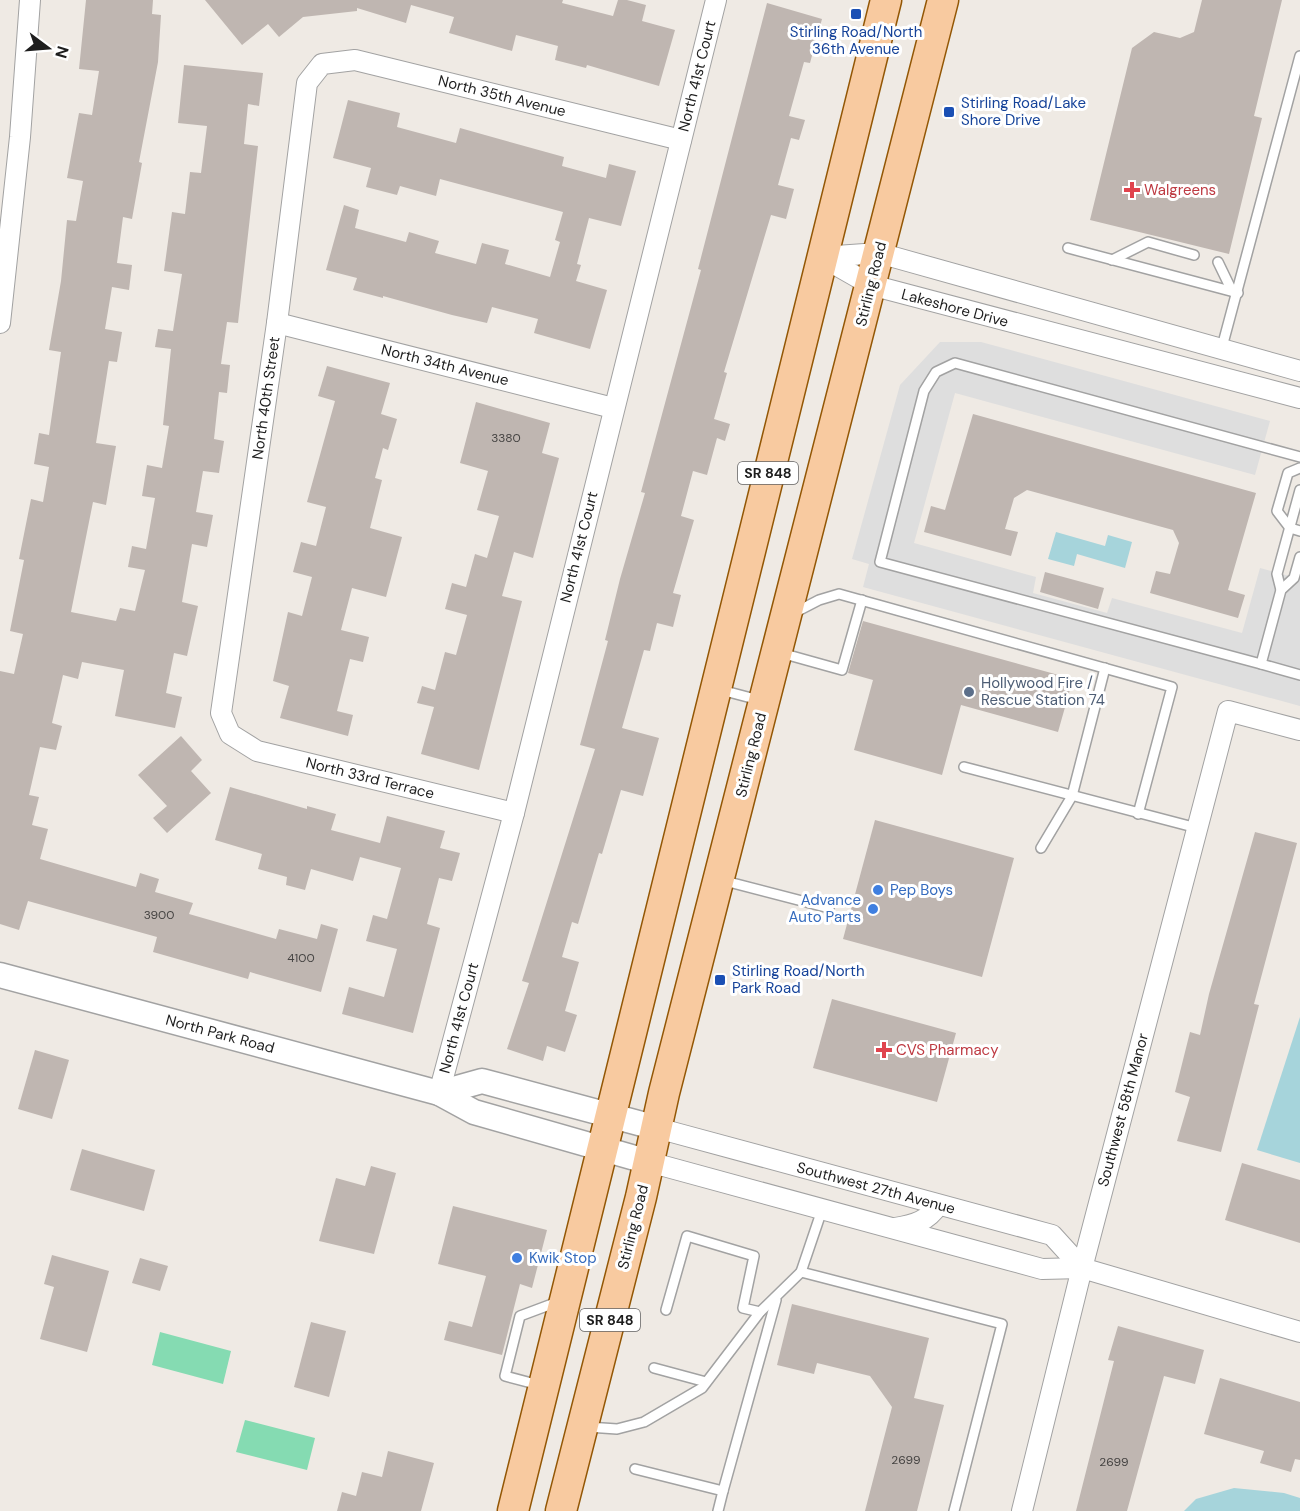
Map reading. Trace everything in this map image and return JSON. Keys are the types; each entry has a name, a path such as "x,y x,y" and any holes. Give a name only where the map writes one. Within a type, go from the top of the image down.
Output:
{"main road":[{"name":"SR 848","path":"513,1511 886,0"},
{"name":"Stirling Road","path":"561,1511 943,0"}],"street":[{"path":"0,322 20,137 30,0"},
{"name":"North 41st Court","path":"439,1093 514,813 716,0"},
{"name":"North 35th Avenue","path":"322,64 355,60 681,140"},
{"name":"North 40th Street","path":"230,734 221,713 277,322 307,83 322,64"},
{"path":"822,257 879,253 1222,347 1300,371"},
{"name":"Lakeshore Drive","path":"822,257 871,285 1300,398"},
{"name":"North 34th Avenue","path":"277,322 613,408"},
{"path":"1214,377 1222,347"},
{"name":"Southwest 58th Manor","path":"1022,1511 1082,1268 1228,711 1300,730"},
{"name":"North 33rd Terrace","path":"230,734 257,751 514,813"},
{"name":"North Park Road","path":"0,975 439,1093 474,1112 649,1162"},
{"path":"439,1093 482,1081 657,1128"},
{"name":"Southwest 27th Avenue","path":"657,1128 1052,1235 1082,1268"},
{"path":"649,1162 1042,1269 1082,1268 1300,1332"},
{"path":"892,1229 915,1225 931,1216 938,1204"}],"lane":[{"path":"1222,347 1300,56"},
{"path":"1112,260 1148,242 1194,255"},
{"path":"1068,248 1235,292"},
{"path":"1218,262 1235,292"},
{"path":"1300,458 955,363 936,372 924,391 880,562 1300,675"},
{"path":"1300,468 1288,472 1277,512 1290,528 1300,531"},
{"path":"1261,664 1281,590 1277,574 1300,490"},
{"path":"1281,590 1294,578 1300,557"},
{"path":"786,617 819,600 839,594 1172,687 1138,814"},
{"path":"777,652 842,670 862,600"},
{"path":"1041,848 1072,795 1105,668"},
{"path":"715,688 765,702"},
{"path":"964,767 1197,828"},
{"path":"719,879 829,908"},
{"path":"582,1427 617,1430 644,1422 702,1388 760,1312 776,1299 801,1272 822,1210"},
{"path":"666,1310 687,1236 754,1256 743,1308 760,1312"},
{"path":"801,1272 1002,1324 954,1511"},
{"path":"544,1386 505,1376 520,1316 566,1298"},
{"path":"718,1511 776,1299"},
{"path":"654,1368 706,1382"},
{"path":"635,1469 723,1491"}],"green space":[{"path":"160,1332 231,1351 223,1384 152,1365"},
{"path":"245,1420 315,1438 307,1470 236,1452"}],"shaded area":[{"path":"940,342 981,342 1270,421 1255,475 955,393 914,543 1036,577 1033,593 1107,613 1112,598 1242,633 1260,568 1300,579 1300,706 863,587 869,564 852,559 900,385"}],"water":[{"path":"1056,532 1105,546 1108,535 1132,542 1125,568 1077,554 1074,566 1048,559"},
{"path":"1300,1017 1300,1163 1257,1150"},
{"path":"1234,1488 1284,1493 1300,1498 1300,1511 1184,1511 1196,1499"}],"building":[{"path":"86,0 153,0 152,14 161,15 158,62 139,162 142,163 132,219 123,217 117,263 132,265 129,290 112,287 105,329 122,332 117,362 109,361 96,443 116,446 106,505 93,502 71,612 116,621 120,608 135,611 145,570 128,567 132,546 146,549 155,498 142,496 147,465 162,468 169,426 163,425 171,349 155,347 158,329 173,331 182,274 164,271 172,212 185,214 190,172 201,173 207,126 178,123 184,65 263,73 259,106 248,104 244,144 258,146 238,323 227,322 221,364 230,365 227,393 219,392 214,439 224,441 219,473 203,471 196,512 213,515 207,547 192,544 182,602 198,606 187,656 174,653 166,693 182,697 175,728 115,716 124,670 82,662 78,679 63,675 52,723 62,726 56,750 40,747 29,795 39,797 32,825 48,829 40,859 136,887 140,873 159,879 155,892 193,903 189,914 276,939 279,929 317,939 321,924 338,929 321,992 250,972 248,979 153,952 157,937 28,901 19,930 0,924 0,671 14,674 23,634 10,631 24,560 19,559 31,499 43,502 49,467 34,464 39,433 49,435 61,352 49,350 61,281 67,220 76,221 83,181 67,178 79,113 92,115 99,71 79,69"},
{"path":"205,0 563,0 562,3 613,16 618,0 627,0 646,5 642,21 675,30 659,86 587,65 586,68 555,60 558,46 516,35 512,51 449,33 454,17 411,5 406,23 357,8 357,11 303,17 279,37 268,24 242,45"},
{"path":"1202,0 1282,0 1254,116 1262,118 1229,254 1090,220 1132,48 1154,32 1180,38 1194,32"},
{"path":"767,3 822,19 810,63 804,62 789,116 805,120 799,140 791,138 778,185 794,189 786,219 771,215 724,372 727,373 714,419 730,424 725,441 717,438 707,475 693,471 681,516 694,520 673,593 681,595 673,627 657,623 650,651 644,650 622,728 659,738 643,796 621,790 578,924 572,922 562,957 579,962 565,1011 577,1015 565,1052 547,1046 543,1061 507,1049 529,983 522,981 595,749 580,745 608,641 605,640 620,579 645,493 641,492 701,270 698,269"},
{"path":"348,100 400,113 397,127 456,143 460,128 564,157 562,166 606,178 609,164 636,171 621,226 589,218 577,264 581,265 576,281 607,290 590,349 534,333 538,319 492,307 487,323 452,315 353,290 357,278 326,270 344,205 359,210 355,228 406,242 409,232 439,241 435,253 476,264 482,243 509,250 505,264 550,277 560,242 555,240 563,212 440,179 436,196 400,186 397,195 366,187 371,168 333,158"},
{"path":"327,366 390,383 381,414 397,419 388,450 383,448 375,478 382,480 370,528 402,537 386,597 352,588 341,630 369,637 363,662 350,659 337,711 353,715 348,736 280,718 289,686 273,681 288,612 302,616 312,577 293,572 301,542 316,546 326,507 307,502 335,401 318,396"},
{"path":"476,402 550,423 542,453 559,458 533,558 514,552 502,596 522,601 479,770 421,754 434,707 417,703 422,686 435,690 445,652 456,655 467,615 445,609 452,583 466,587 475,554 487,558 499,516 477,510 488,471 460,463"},
{"path":"973,414 1256,493 1228,590 1245,595 1238,618 1150,593 1156,571 1170,574 1179,543 1173,530 1027,490 1014,498 1005,529 1018,532 1011,556 924,532 931,506 945,510"},
{"path":"1045,572 1104,588 1098,609 1040,592"},
{"name":"Hollywood Fire / Rescue Station 74","path":"863,621 1073,679 1058,732 961,705 942,775 854,750 873,680 848,673"},
{"path":"181,736 202,760 191,771 211,793 167,833 153,818 167,806 138,775"},
{"path":"230,787 307,809 307,806 336,814 331,830 380,843 387,816 445,831 440,848 460,853 452,881 439,878 427,924 440,928 413,1033 342,1014 349,987 384,997 397,949 366,941 373,915 387,919 401,868 360,857 353,881 311,869 305,890 286,885 287,877 258,869 262,854 215,840"},
{"path":"875,820 1014,858 982,977 843,939"},
{"path":"1255,832 1297,843 1254,1004 1259,1005 1221,1152 1177,1141 1190,1097 1175,1092 1190,1032 1200,1035 1209,994"},
{"name":"CVS Pharmacy","path":"832,999 956,1033 937,1102 813,1068"},
{"path":"35,1050 69,1060 52,1119 18,1109"},
{"path":"82,1149 155,1170 144,1211 70,1190"},
{"path":"1242,1163 1300,1180 1300,1243 1225,1220"},
{"path":"371,1166 396,1173 374,1254 319,1241 336,1178 365,1186"},
{"path":"453,1206 547,1230 532,1288 520,1284 502,1355 444,1340 449,1321 472,1327 486,1276 438,1264"},
{"path":"52,1255 109,1271 87,1352 40,1339 54,1287 44,1284"},
{"path":"140,1258 168,1266 160,1291 132,1283"},
{"path":"792,1304 929,1338 914,1398 944,1405 917,1511 865,1511 892,1407 870,1376 817,1363 814,1374 777,1365"},
{"path":"311,1322 346,1331 329,1397 294,1387"},
{"path":"1118,1326 1204,1350 1195,1384 1164,1376 1127,1511 1076,1511 1114,1361 1108,1360"},
{"path":"1220,1378 1300,1402 1300,1460 1295,1459 1291,1472 1260,1463 1264,1451 1204,1434"},
{"path":"388,1451 434,1463 421,1511 337,1511 342,1492 356,1496 362,1472 382,1477"}],"place":[{"name":"Stirling Road/North 36th Avenue","path":"856,14"},
{"name":"Stirling Road/Lake Shore Drive","path":"949,112"},
{"name":"Walgreens","path":"1132,190"},
{"name":"Hollywood Fire / Rescue Station 74","path":"969,692"},
{"name":"Pep Boys","path":"878,890"},
{"name":"Advance Auto Parts","path":"873,909"},
{"name":"Stirling Road/North Park Road","path":"720,980"},
{"name":"CVS Pharmacy","path":"884,1050"},
{"name":"Kwik Stop","path":"517,1258"}]}
